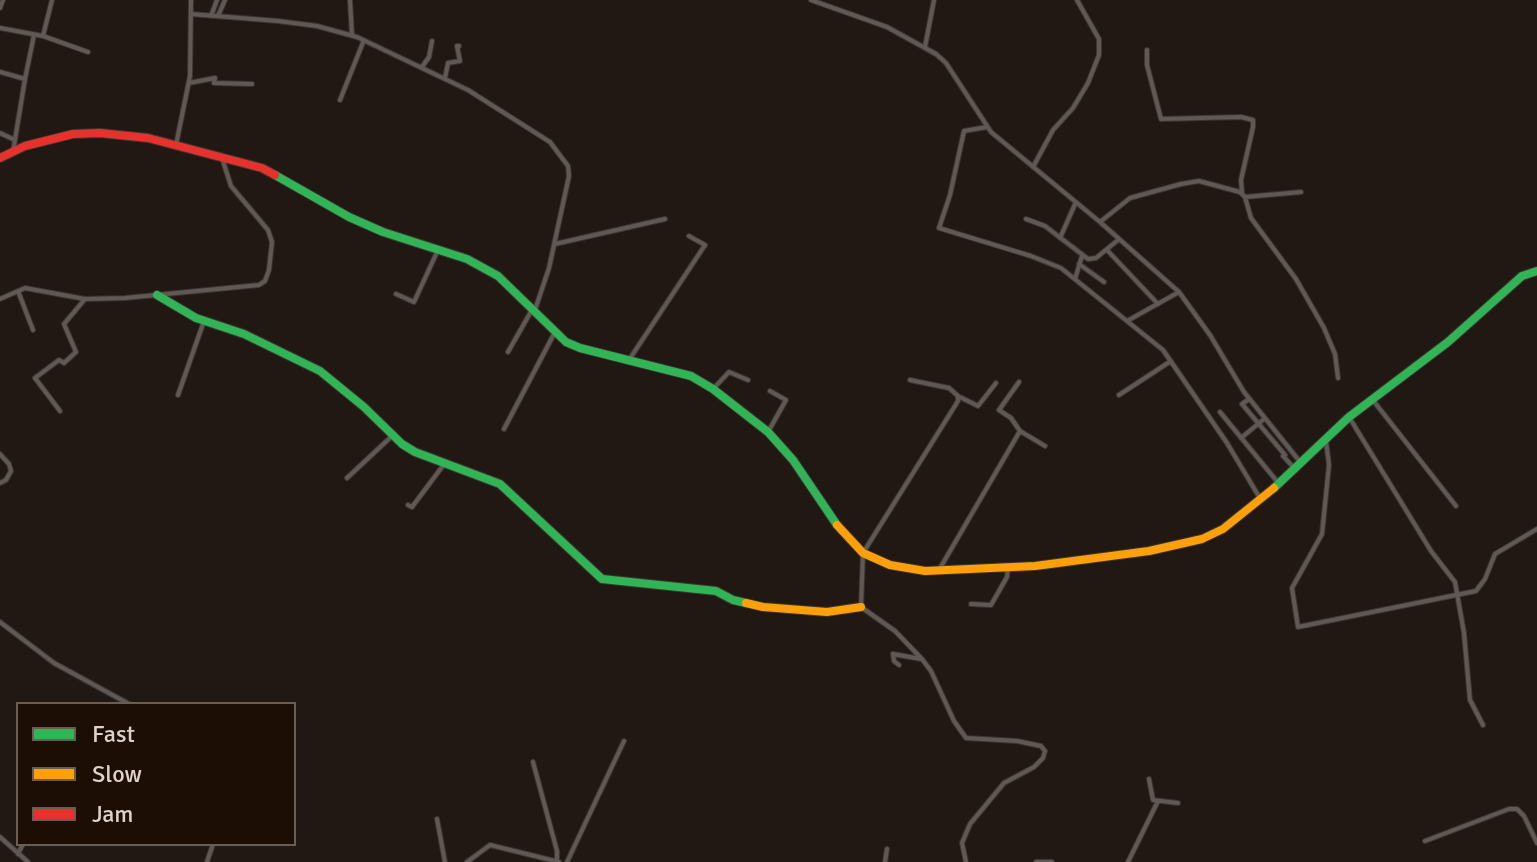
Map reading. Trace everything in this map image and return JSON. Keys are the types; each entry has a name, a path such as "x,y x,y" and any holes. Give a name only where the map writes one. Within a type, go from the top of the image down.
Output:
{"street":[{"path":"0,8 3,0"},
{"path":"43,36 52,0"},
{"path":"176,145 189,83 191,0"},
{"path":"211,16 217,0"},
{"path":"218,16 225,0"},
{"path":"350,0 352,35"},
{"path":"811,0 887,27 925,47 946,63 987,127 1010,150 1100,222 1179,292 1210,335 1249,399 1290,451 1299,468"},
{"path":"925,47 934,0"},
{"path":"1033,167 1053,130 1073,108 1088,83 1099,55 1099,39 1077,0"},
{"path":"191,14 278,21 352,35 445,78 550,142 568,166 568,189 555,244 534,309 508,352"},
{"path":"0,28 43,36 88,52"},
{"path":"13,152 34,35"},
{"path":"340,100 364,40"},
{"path":"422,67 429,57 432,41"},
{"path":"445,78 448,63 460,61 459,46"},
{"path":"1147,50 1147,65 1161,119 1241,117 1253,120 1241,180 1243,195 1251,218 1296,279 1324,328 1335,354 1338,378"},
{"path":"0,72 25,79"},
{"path":"189,83 215,78 214,83 252,84"},
{"path":"987,127 964,131 950,195 939,228 1048,262 1075,279 1163,350 1261,500"},
{"path":"0,133 15,140"},
{"path":"0,158 48,139 100,133 148,138 262,168 349,217 383,232 467,259 498,276 555,332 580,348 691,376 713,389 768,432 793,460 835,523 863,553 905,569 937,572 1050,564 1181,545 1223,529 1280,485 1349,417 1463,330 1522,276 1537,271"},
{"path":"0,299 25,288 85,299 247,287 265,281 272,257 268,230 231,186 221,157"},
{"path":"1100,222 1130,198 1199,181 1243,195 1301,192"},
{"path":"1060,238 1076,202"},
{"path":"555,244 665,219"},
{"path":"1026,219 1045,226 1082,256 1092,259 1118,240"},
{"path":"629,360 705,245 689,236"},
{"path":"396,294 414,302 438,249"},
{"path":"1107,250 1158,304"},
{"path":"1075,279 1082,256"},
{"path":"1079,264 1104,282"},
{"path":"18,291 33,330"},
{"path":"1127,321 1179,292"},
{"path":"157,295 179,310 244,334 320,371 415,452 500,484 602,579 716,591 733,600 763,607 827,612 861,607 895,631 922,659 966,738 1017,741 1041,746 1045,751 1034,767 1004,783 970,824 962,843 966,862"},
{"path":"60,411 35,378 59,360 64,363 76,352 64,324 85,299"},
{"path":"178,395 204,321"},
{"path":"504,429 555,332"},
{"path":"1119,395 1171,361"},
{"path":"713,389 729,372 748,380"},
{"path":"910,380 943,386 978,406 996,383"},
{"path":"1019,382 999,410 1011,418 1020,431 1045,446"},
{"path":"768,432 786,400 770,391"},
{"path":"861,607 863,553 947,419 958,396"},
{"path":"1249,399 1242,404 1283,456 1299,468"},
{"path":"1372,399 1456,506"},
{"path":"1220,412 1280,485"},
{"path":"1349,417 1431,551 1455,582 1459,594 1470,700 1483,725"},
{"path":"1241,438 1264,419"},
{"path":"937,572 1020,431"},
{"path":"347,478 392,435"},
{"path":"1326,441 1329,465 1322,534 1292,588 1298,627 1476,591 1485,579 1495,554 1537,529"},
{"path":"1285,455 1290,451"},
{"path":"0,454 11,471 0,483"},
{"path":"408,505 412,507 445,463"},
{"path":"971,604 991,605 1007,577 1008,566"},
{"path":"0,622 54,663 125,702"},
{"path":"899,665 894,661 893,654 922,659"},
{"path":"567,862 624,741"},
{"path":"467,862 490,845 558,861 533,762"},
{"path":"1149,779 1153,800 1178,803"},
{"path":"1128,862 1158,801"},
{"path":"1425,841 1509,809 1517,809 1524,816 1537,843"},
{"path":"437,819 445,862"},
{"path":"0,837 28,862"},
{"path":"16,862 22,846"},
{"path":"885,862 887,849"},
{"path":"1036,862 1052,862"}],"traffic: fast":[{"path":"275,175 349,217 383,232 467,259 498,276 566,342 691,376 713,389 768,432 793,460 837,525"},
{"path":"1274,488 1349,417 1448,342 1522,276 1537,271"},
{"path":"157,295 196,318 244,334 320,371 415,452 500,484 602,579 716,591 746,603"}],"traffic: slow":[{"path":"837,525 863,553 890,565 925,571 1035,566 1149,551 1202,539 1223,529 1274,488"},
{"path":"746,603 827,612 861,607"}],"traffic: jam":[{"path":"0,158 25,146 73,134 100,133 148,138 262,168 275,175"}]}
